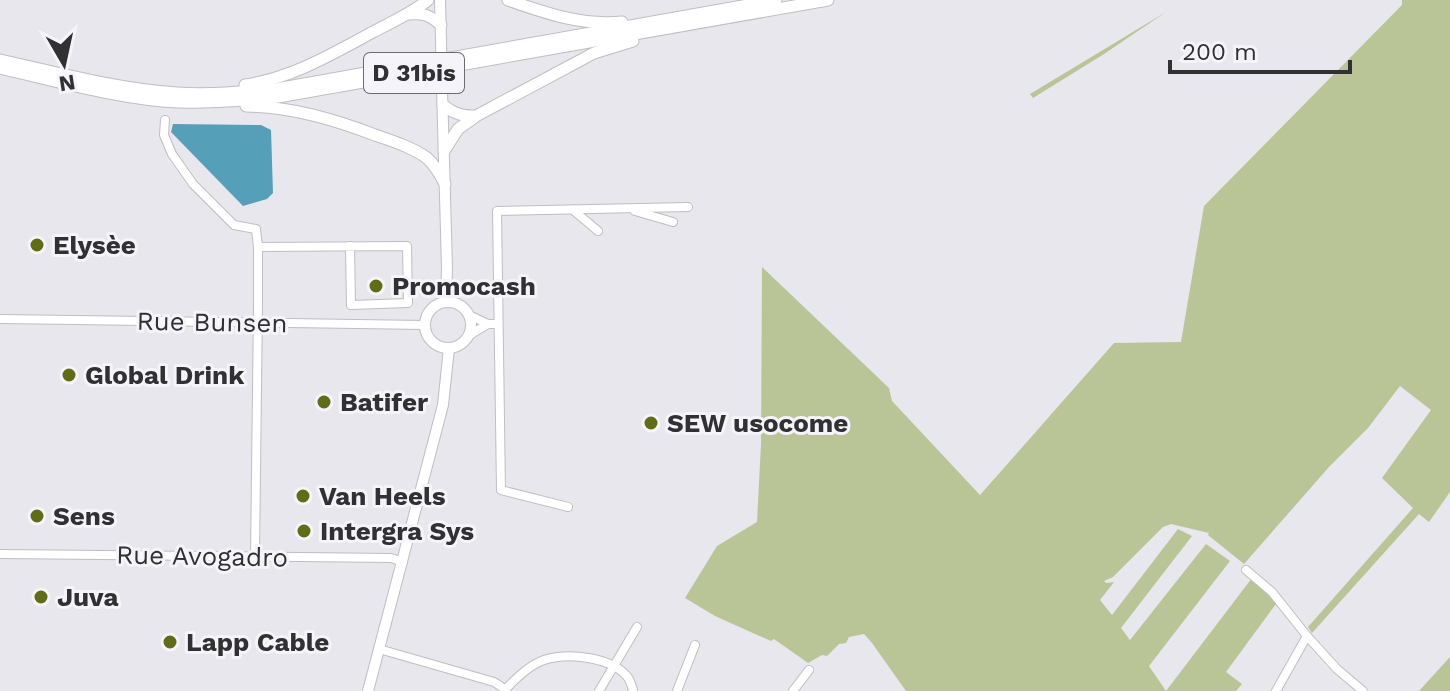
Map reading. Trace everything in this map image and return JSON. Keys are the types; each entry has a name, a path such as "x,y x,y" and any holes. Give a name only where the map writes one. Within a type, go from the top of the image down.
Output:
{"highway":[{"path":"178,97 199,89 254,84 307,68 428,0"},
{"path":"508,0 551,15 581,21 611,23 674,19"},
{"name":"D 31bis","path":"0,60 178,97 235,93 276,89 776,0"},
{"name":"D 31bis","path":"0,68 116,94 235,101 278,97 828,0"},
{"path":"407,14 431,16 441,25"},
{"path":"415,151 444,147 458,129 476,116 594,53 717,19"},
{"path":"178,97 205,107 266,106 301,111 336,121 415,151 433,164 445,184"},
{"path":"443,105 453,113 476,116"}],"main road":[{"path":"440,0 446,302"},
{"path":"456,303 465,308 469,315 468,336 456,346 439,346 427,334 426,317 436,305 456,303"},
{"path":"368,691 443,405 449,348"}],"street":[{"path":"165,120 164,135 172,154 193,184 234,225 256,229 255,557"},
{"path":"568,507 501,490 497,211 688,207"},
{"path":"627,208 673,222"},
{"path":"573,209 598,231"},
{"path":"350,246 351,324"},
{"path":"258,247 407,246 408,303 351,305"},
{"path":"469,315 488,324 498,324"},
{"name":"Rue Bunsen","path":"0,319 425,325"},
{"path":"468,336 488,324"},
{"name":"Rue Avogadro","path":"0,554 391,558 403,562"},
{"path":"1246,570 1272,592 1337,669 1363,691"},
{"path":"599,691 637,627"},
{"path":"1276,691 1307,636"},
{"path":"677,691 695,645"},
{"path":"379,649 494,682 504,690 523,672 543,660 570,656 598,660 628,678 633,691"},
{"path":"793,691 809,670"}],"green space":[{"path":"1402,0 1450,0 1450,492 1429,522 1419,514 1312,633 1308,627 1413,508 1382,478 1431,410 1400,386 1368,428 1329,467 1244,564 1209,533 1171,524 1163,527 1113,577 1104,581 1114,582 1100,600 1112,615 1178,529 1192,536 1121,628 1130,640 1206,544 1230,561 1149,666 1166,691 906,691 864,634 849,637 846,643 839,644 827,656 822,655 808,663 774,639 771,641 715,616 685,598 717,546 757,522 761,444 762,267 889,388 892,401 980,495 1114,343 1181,342 1204,206 1402,5"},
{"path":"1166,12 1033,98 1030,94"},
{"path":"1252,578 1278,601 1226,672 1242,684 1236,691 1166,691"},
{"path":"1450,657 1450,691 1419,691"}],"water":[{"path":"173,124 261,125 271,130 273,193 267,199 243,206 171,132"}],"place":[{"name":"Elysèe","path":"37,245"},
{"name":"Promocash","path":"376,286"},
{"name":"Global Drink","path":"69,375"},
{"name":"Batifer","path":"324,402"},
{"name":"SEW usocome","path":"651,423"},
{"name":"Van Heels","path":"303,496"},
{"name":"Sens","path":"37,516"},
{"name":"Intergra Sys","path":"304,531"},
{"name":"Juva","path":"41,597"},
{"name":"Lapp Cable","path":"170,642"}]}
